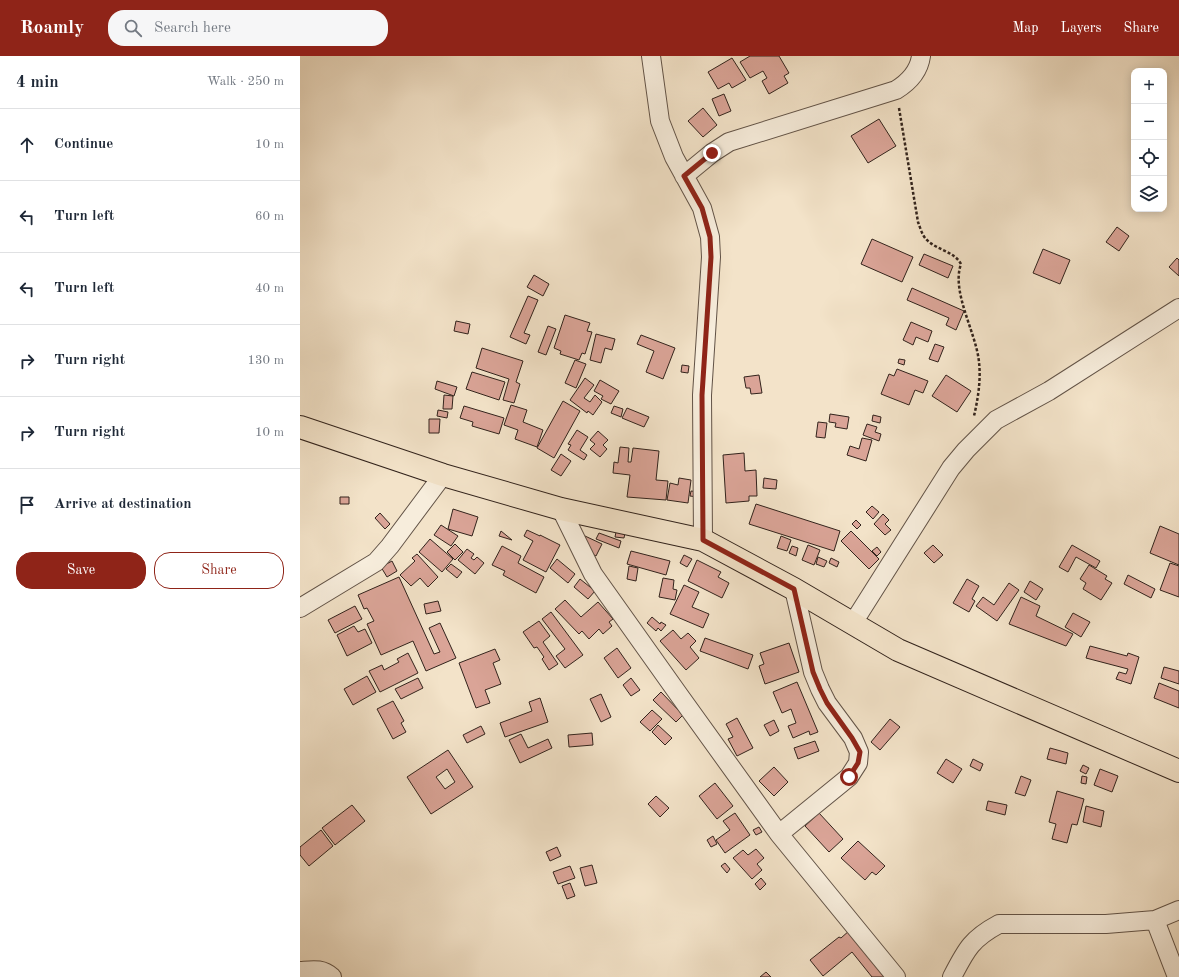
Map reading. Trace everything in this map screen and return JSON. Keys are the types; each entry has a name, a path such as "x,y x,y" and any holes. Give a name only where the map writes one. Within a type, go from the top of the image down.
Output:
{"main road":[{"path":"300,427 443,475 561,508 703,540 794,589 898,650 1179,771"}],"street":[{"path":"651,56 660,121 674,157 702,208 710,237 711,257 702,395 703,540"},
{"path":"684,176 712,153 729,142 896,90 907,83 918,67 921,56"},
{"path":"853,623 951,468 966,450 996,420 1049,391 1179,308"},
{"path":"300,608 376,562 390,546 443,475"},
{"path":"561,508 593,574 779,834 896,977"},
{"path":"779,834 849,777 858,763 860,752 827,703 813,672 794,589"},
{"path":"952,977 967,948 984,932 999,924 1106,924 1155,920 1179,910"},
{"path":"1155,920 1177,977"},
{"path":"300,971 319,970 326,972 332,977"}],"path":[{"path":"896,90 918,222 925,239 958,257 961,264 958,272 959,290 979,361 979,398 973,420"}],"building":[{"path":"750,56 779,56 789,73 784,76 788,83 769,94 762,81 767,78 763,71 750,78 740,62"},
{"path":"732,58 746,80 732,88 729,83 718,89 708,72"},
{"path":"724,94 731,111 719,116 712,99"},
{"path":"703,108 717,125 703,137 688,121"},
{"path":"879,119 896,146 868,163 851,136"},
{"path":"1117,227 1129,236 1119,251 1106,242"},
{"path":"872,239 913,257 902,282 861,264"},
{"path":"1043,249 1070,260 1060,284 1033,273"},
{"path":"924,254 953,266 948,278 919,265"},
{"path":"1177,258 1179,260 1179,276 1169,267"},
{"path":"534,275 549,284 543,296 527,287"},
{"path":"912,288 964,311 956,330 946,325 949,318 907,300"},
{"path":"528,296 538,300 524,333 530,335 526,344 510,337"},
{"path":"565,315 590,323 587,331 592,332 585,354 582,353 579,360 560,354 561,351 554,348"},
{"path":"456,321 470,324 468,334 454,331"},
{"path":"911,322 932,331 928,342 916,337 913,345 903,340"},
{"path":"548,326 556,329 546,355 538,352"},
{"path":"596,334 615,339 612,350 605,348 601,363 590,360"},
{"path":"641,335 675,348 663,379 646,372 654,351 637,344"},
{"path":"935,344 944,347 938,362 929,359"},
{"path":"482,348 523,361 516,382 520,384 514,403 503,400 509,379 476,368"},
{"path":"899,359 905,360 904,365 898,363"},
{"path":"575,360 586,364 576,388 565,383"},
{"path":"682,365 689,366 688,373 681,372"},
{"path":"897,369 928,381 923,393 915,390 909,405 881,394 889,374 894,376"},
{"path":"472,372 505,382 499,400 466,389"},
{"path":"759,375 762,393 751,394 750,388 746,388 744,377"},
{"path":"946,375 971,391 957,412 932,396"},
{"path":"585,378 594,385 584,398 590,402 595,395 602,402 593,415 588,411 587,413 570,400"},
{"path":"600,380 619,391 611,404 601,399 603,396 594,391"},
{"path":"437,381 457,387 454,396 435,389"},
{"path":"444,395 453,396 452,409 443,409"},
{"path":"563,401 580,411 554,458 537,448"},
{"path":"511,405 527,410 523,422 543,430 537,447 515,439 518,430 504,425"},
{"path":"464,406 504,418 499,434 472,426 473,422 460,418"},
{"path":"614,406 623,409 621,417 611,413"},
{"path":"627,408 649,417 644,427 622,418"},
{"path":"438,410 448,412 447,418 437,416"},
{"path":"830,414 849,417 847,429 835,427 836,423 829,422"},
{"path":"873,415 881,417 880,423 872,421"},
{"path":"429,419 440,419 439,433 429,433"},
{"path":"818,422 827,423 825,438 816,437"},
{"path":"867,424 877,427 875,432 881,434 879,441 863,435"},
{"path":"577,430 588,437 580,450 587,455 584,460 568,450 571,445 568,444"},
{"path":"598,431 608,440 603,445 607,449 600,457 590,449 595,444 590,440"},
{"path":"862,438 872,440 866,461 847,455 850,446 859,449"},
{"path":"620,447 629,448 628,462 631,462 633,448 659,451 656,480 668,481 666,500 627,497 630,475 613,473 614,462 618,463"},
{"path":"744,453 745,471 756,470 757,496 749,496 749,501 726,503 723,455"},
{"path":"561,454 571,461 561,476 551,470"},
{"path":"679,478 691,480 688,503 667,500 670,483 678,485"},
{"path":"764,478 777,480 776,489 763,488"},
{"path":"691,491 699,492 698,497 690,496"},
{"path":"340,497 349,497 349,504 340,504"},
{"path":"756,504 840,531 834,551 749,524"},
{"path":"872,506 879,512 873,519 866,512"},
{"path":"453,509 478,517 472,536 448,529"},
{"path":"380,513 390,524 385,529 375,518"},
{"path":"883,514 889,520 885,524 891,530 885,535 874,524"},
{"path":"856,520 861,525 857,529 852,524"},
{"path":"441,525 458,536 451,546 434,535"},
{"path":"1160,526 1179,534 1179,565 1150,553"},
{"path":"527,530 560,545 546,572 523,560 533,541 524,536"},
{"path":"501,531 512,540 499,536"},
{"path":"851,531 879,559 869,569 841,541"},
{"path":"616,532 625,533 624,538 615,537"},
{"path":"599,533 621,541 619,548 596,539"},
{"path":"585,536 602,544 596,556 579,547"},
{"path":"781,536 791,540 787,551 777,548"},
{"path":"430,539 453,559 442,572 419,552"},
{"path":"455,544 463,552 455,560 447,552"},
{"path":"808,545 820,550 814,565 802,560"},
{"path":"933,545 943,555 934,563 924,553"},
{"path":"1072,545 1100,561 1096,568 1076,557 1068,572 1059,567"},
{"path":"502,546 521,556 518,563 544,577 536,593 503,575 505,571 492,565"},
{"path":"792,546 798,548 796,556 789,553"},
{"path":"877,547 881,552 877,556 872,551"},
{"path":"467,549 474,554 471,558 474,560 477,557 484,563 475,574 458,560"},
{"path":"631,551 670,561 666,575 627,564"},
{"path":"417,554 438,577 428,587 420,578 411,586 400,575 415,561 412,558"},
{"path":"684,555 692,559 687,567 680,563"},
{"path":"818,557 827,561 824,567 816,564"},
{"path":"831,558 839,562 837,567 829,563"},
{"path":"557,559 575,574 568,583 550,568"},
{"path":"697,560 721,572 718,577 729,583 722,598 688,581"},
{"path":"392,561 397,571 387,577 381,567"},
{"path":"1170,563 1179,566 1179,597 1160,590"},
{"path":"451,564 462,572 457,578 446,569"},
{"path":"1089,565 1107,576 1105,579 1112,583 1101,600 1083,589 1086,583 1080,579"},
{"path":"629,566 638,568 636,581 627,579"},
{"path":"1128,575 1155,589 1151,598 1124,584"},
{"path":"399,577 434,654 440,652 429,628 440,623 456,658 426,671 413,641 381,655 367,624 374,621 367,608 364,609 358,595"},
{"path":"663,578 674,580 673,589 677,590 675,600 659,597"},
{"path":"580,579 595,591 588,599 574,587"},
{"path":"967,579 979,586 972,599 975,601 969,612 953,603"},
{"path":"1030,581 1043,589 1036,600 1024,592"},
{"path":"1009,583 1019,590 997,621 976,606 983,597 994,605"},
{"path":"684,585 699,592 692,607 709,614 703,628 670,614"},
{"path":"1021,597 1040,606 1036,616 1073,634 1066,646 1009,624"},
{"path":"565,600 581,617 598,602 613,619 609,622 612,626 603,634 599,629 589,639 582,631 579,634 555,609"},
{"path":"438,601 441,611 426,614 424,604"},
{"path":"355,606 362,619 335,633 328,620"},
{"path":"551,612 583,655 565,668 556,656 565,649 542,619"},
{"path":"1073,613 1090,622 1081,637 1065,627"},
{"path":"652,617 660,624 661,622 666,625 661,631 658,628 656,631 647,623"},
{"path":"539,621 550,636 543,642 558,664 549,670 542,659 544,657 537,647 534,648 523,632"},
{"path":"354,626 358,632 365,629 372,643 347,656 337,635"},
{"path":"673,630 681,639 688,633 696,641 690,647 699,658 686,670 660,641"},
{"path":"705,638 753,655 748,669 700,651"},
{"path":"789,643 799,672 765,684 759,666 764,664 760,653"},
{"path":"1090,646 1127,656 1128,653 1139,657 1131,684 1116,679 1119,672 1126,674 1128,669 1086,658"},
{"path":"617,648 631,668 618,678 604,658"},
{"path":"495,649 500,660 493,663 501,684 485,690 490,703 476,708 459,663"},
{"path":"408,653 418,673 380,692 369,671 382,665 384,670 399,662 397,659"},
{"path":"1164,667 1179,671 1179,684 1161,678"},
{"path":"367,676 376,692 353,705 344,689"},
{"path":"418,678 423,688 401,699 395,689"},
{"path":"631,678 640,690 631,696 623,685"},
{"path":"797,682 818,732 810,735 809,731 793,738 788,726 796,723 791,709 782,713 773,692"},
{"path":"1159,683 1179,691 1179,708 1154,698"},
{"path":"661,692 683,715 676,722 653,700"},
{"path":"601,694 611,717 601,722 590,699"},
{"path":"540,698 548,722 505,737 500,723 532,711 529,702"},
{"path":"393,701 404,721 401,723 406,732 393,739 377,709"},
{"path":"652,710 662,719 650,731 640,722"},
{"path":"737,718 753,748 737,756 728,739 733,737 726,724"},
{"path":"890,719 900,727 880,750 871,742"},
{"path":"774,720 779,731 770,736 764,725"},
{"path":"658,725 672,738 665,745 652,732"},
{"path":"481,726 485,734 467,743 463,735"},
{"path":"592,733 593,745 569,747 568,735"},
{"path":"521,734 528,748 548,739 552,748 520,763 509,740"},
{"path":"815,741 819,751 798,759 794,748"},
{"path":"1050,748 1068,753 1066,764 1047,759"},
{"path":"448,750 473,787 431,814 407,777","holes":["447,769 455,782 445,789 436,777"]},
{"path":"946,759 962,769 953,783 937,773"},
{"path":"973,759 983,764 980,771 970,766"},
{"path":"1083,765 1089,768 1086,774 1080,771"},
{"path":"774,767 788,782 774,796 759,781"},
{"path":"1100,769 1118,776 1112,792 1094,785"},
{"path":"1021,776 1031,780 1025,796 1015,793"},
{"path":"1082,776 1087,777 1086,784 1081,783"},
{"path":"715,783 733,806 717,819 699,796"},
{"path":"1057,791 1084,799 1077,825 1072,824 1067,843 1052,839 1056,824 1049,822"},
{"path":"656,796 669,808 660,817 648,804"},
{"path":"988,801 1007,805 1005,815 986,810"},
{"path":"352,805 365,821 335,845 322,828"},
{"path":"1086,806 1104,811 1101,827 1083,822"},
{"path":"735,813 750,835 725,853 716,840 730,830 723,821"},
{"path":"819,813 843,839 829,852 805,826"},
{"path":"759,827 762,832 756,835 753,830"},
{"path":"321,830 333,846 309,866 300,855 300,847"},
{"path":"713,836 717,844 711,847 707,840"},
{"path":"858,841 885,866 876,875 872,872 865,880 841,858"},
{"path":"557,847 561,856 550,861 546,852"},
{"path":"756,849 764,858 757,864 762,870 752,879 733,858 743,850 748,855"},
{"path":"725,863 730,869 727,873 721,866"},
{"path":"592,865 597,883 585,886 580,868"},
{"path":"570,866 575,878 558,884 553,872"},
{"path":"761,878 766,884 760,890 755,884"},
{"path":"570,883 575,896 567,899 562,886"},
{"path":"850,930 889,977 872,977 852,952 823,976 810,960"},
{"path":"766,972 771,977 760,977"}],"route":[{"path":"712,153 684,176 702,208 710,237 710,280 702,395 703,540 794,589 813,672 827,703 860,752 858,763 849,777"}]}
